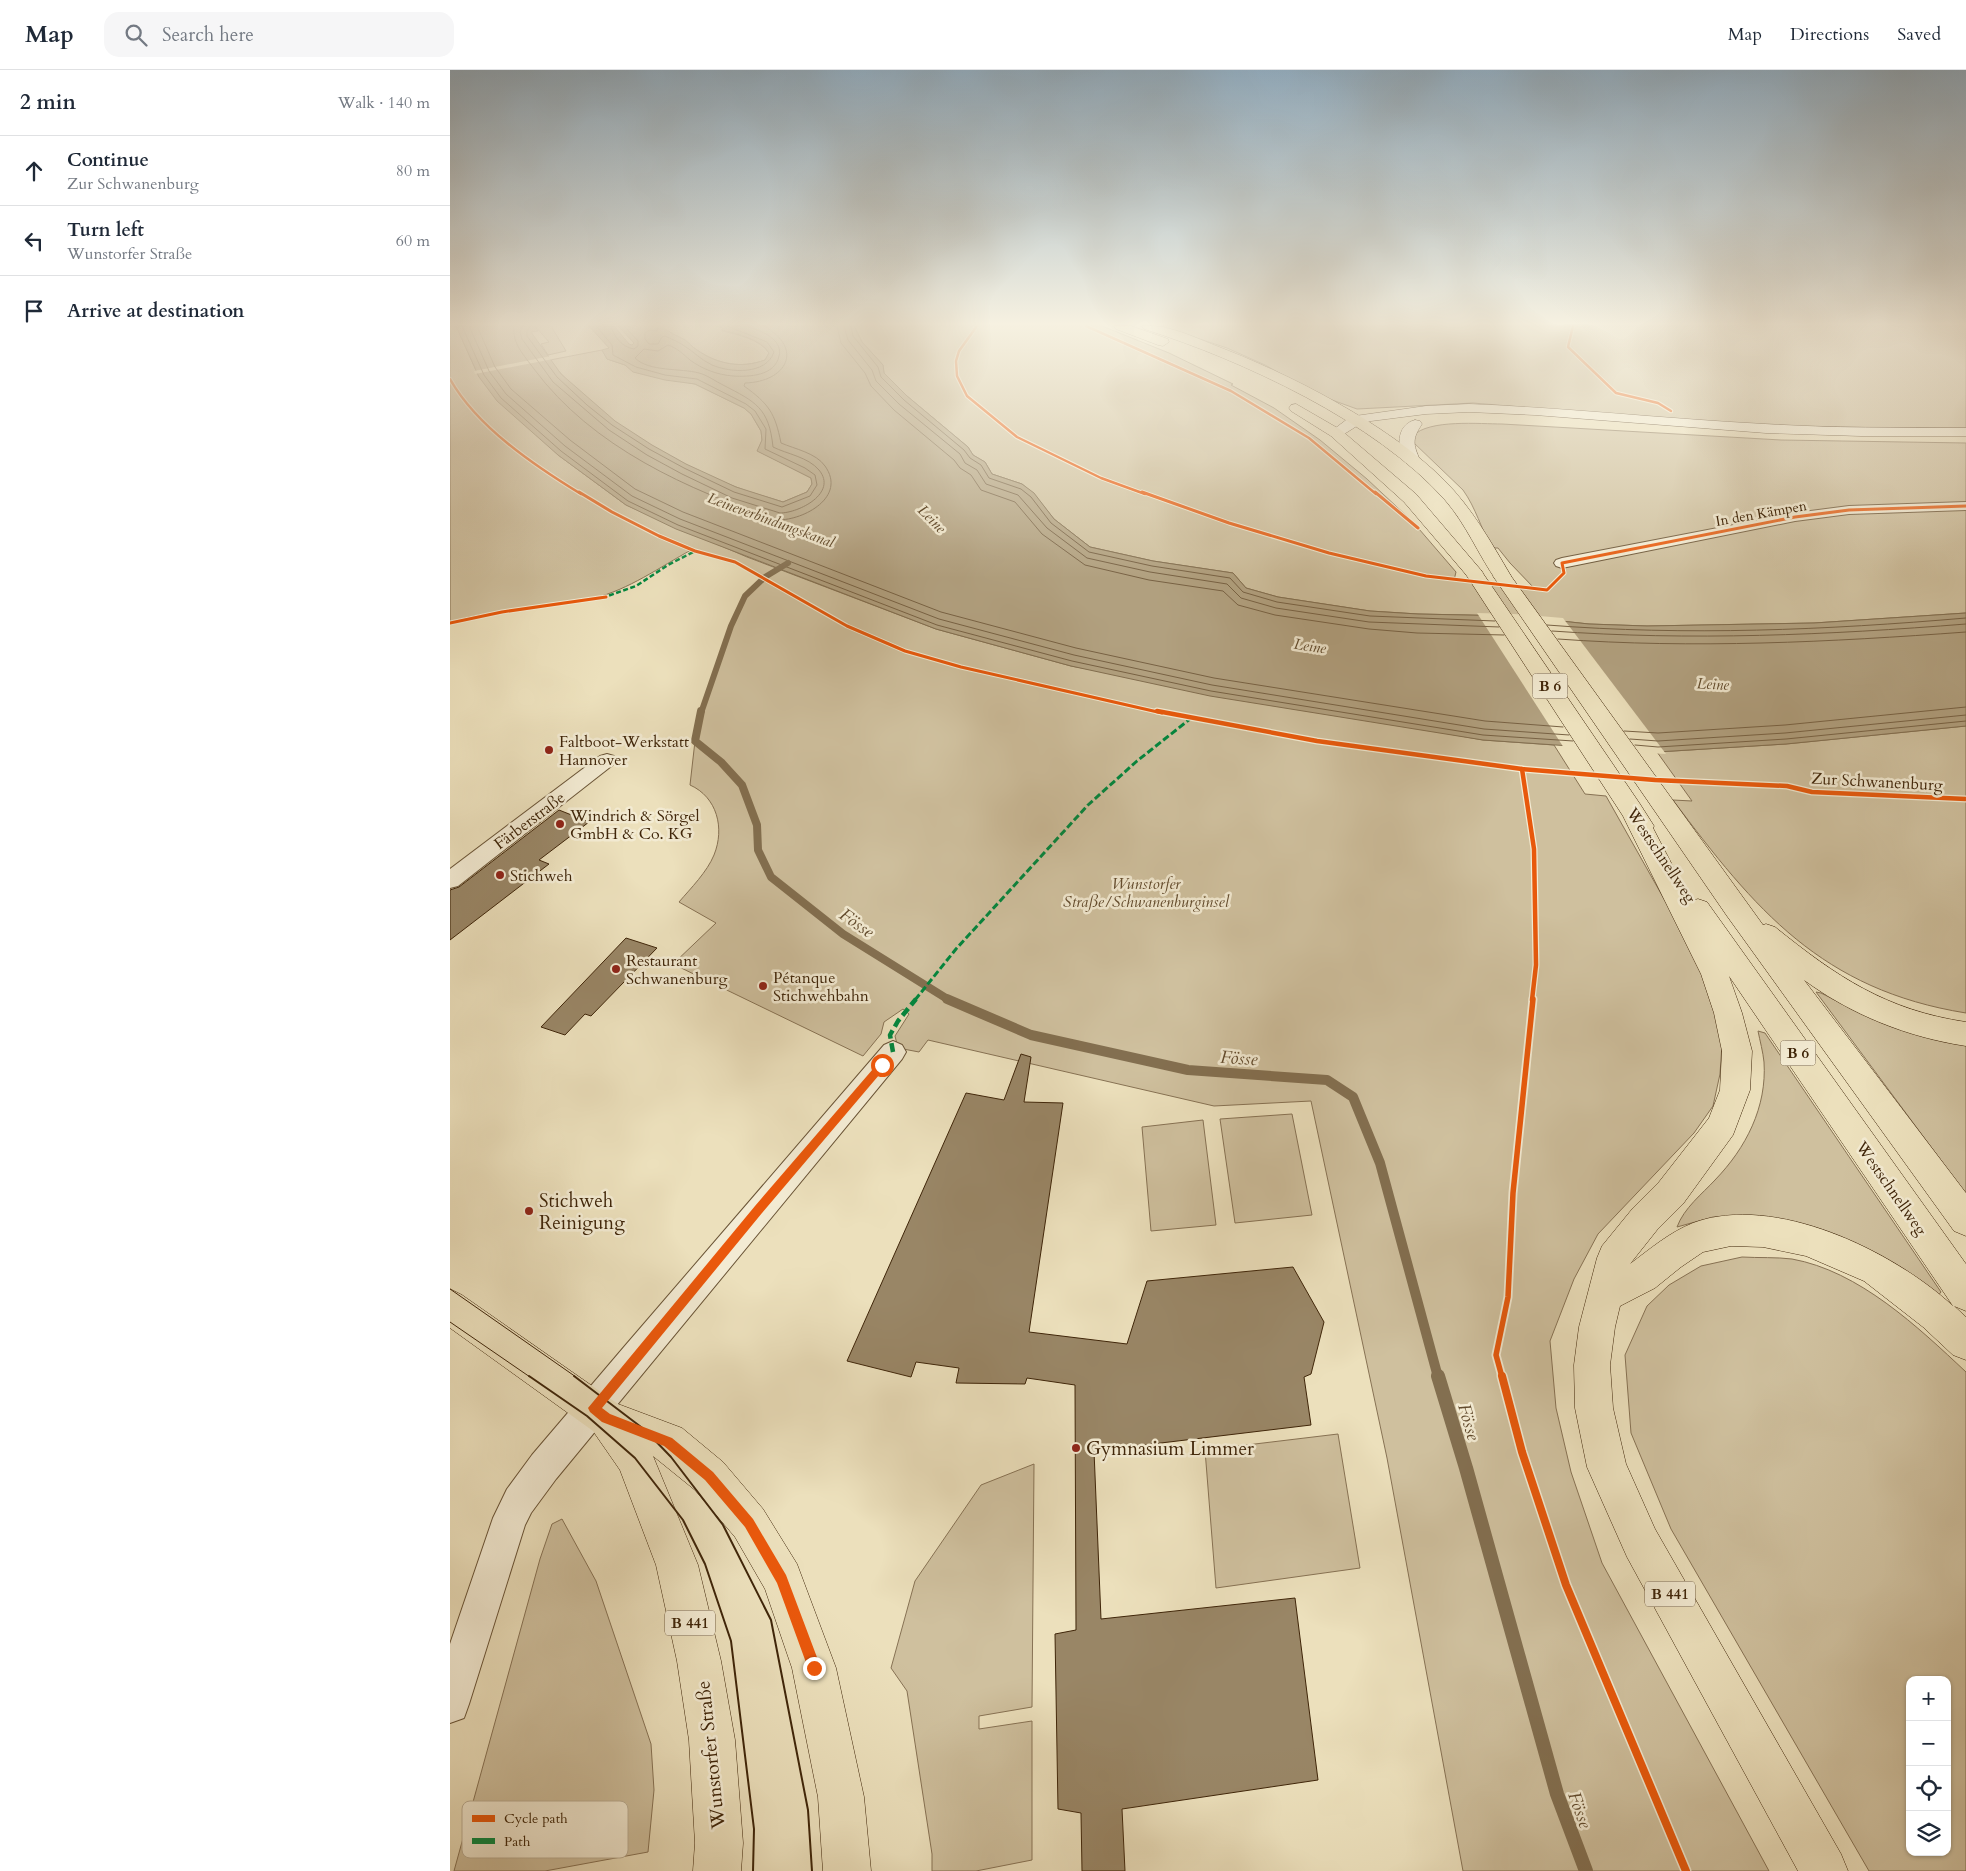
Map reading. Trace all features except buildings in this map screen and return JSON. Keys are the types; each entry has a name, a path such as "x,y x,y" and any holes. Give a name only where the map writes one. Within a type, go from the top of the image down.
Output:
{"main road":[{"name":"Westschnellweg","path":"1298,410 1336,434 1410,498 1474,573 1722,944 1966,1294"},
{"name":"Westschnellweg","path":"1337,410 1373,432 1412,460 1451,496 1502,576 1736,909 1966,1220"},
{"path":"1343,410 1351,413 1383,415"},
{"path":"1336,434 1355,420 1383,415 1435,410"},
{"path":"1516,410 1662,426"},
{"path":"1336,434 1373,432 1415,424 1448,421 1495,420 1662,426 1867,440 1966,440"},
{"path":"1412,460 1406,443 1406,436 1415,424"},
{"path":"1694,428 1851,432 1966,432"},
{"path":"1607,1294 1614,1258 1645,1219 1671,1193 1722,1125 1735,1090 1737,1052 1728,1013 1715,974 1628,805"},
{"path":"1736,909 1823,978 1859,1001 1898,1018 1941,1030 1966,1034"},
{"path":"1607,1294 1643,1276 1669,1255 1696,1238 1731,1230 1763,1231 1808,1240 1876,1269 1936,1314 1966,1342"},
{"name":"B 441","path":"1607,1294 1597,1327 1592,1365 1594,1408 1607,1467 1641,1543 1824,1871"},
{"name":"Wunstorfer Straße","path":"450,1307 600,1413 668,1442 709,1476 749,1523 782,1579 814,1668 841,1797 847,1871"},
{"name":"Wunstorfer Straße","path":"600,1413 635,1458 677,1564 699,1661 712,1740 719,1844 717,1871"}],"street":[{"name":"In den Kämpen","path":"1562,563 1822,513 1849,510 1966,506"},
{"name":"Färberstraße","path":"450,880 608,760"},
{"path":"450,1704 510,1518 529,1486 600,1413 759,1209 893,1052"}],"green space":[{"name":"Wunstorfer Straße/Schwanenburginsel","path":"450,410 512,410 558,455 626,505 747,557 936,629 1071,666 1483,740 1554,745 1585,794 1606,796 1677,922 1702,974 1716,1013 1722,1044 1720,1074 1713,1106 1694,1133 1598,1234 1574,1279 1550,1341 1556,1408 1571,1472 1602,1563 1769,1871 1463,1871 1387,1458 1311,1101 1214,1106 928,1040 919,1052 898,1048 895,1036 909,1014 903,1009 884,1022 881,1034 863,1056 673,964 716,923 679,902 707,868 714,855 719,834 716,814 712,805 707,797 690,785 695,741 702,706 731,626 745,596 764,577 735,562 691,550 619,590 594,598 468,617 450,622"},
{"path":"600,410 746,410 751,414 761,431 762,440 758,451 811,478 812,484 807,492 783,502 748,491 711,477 660,451"},
{"path":"924,410 1277,410 1320,440 1367,479 1413,522 1456,572 1454,580 1534,588 1498,548 1492,548 1463,490 1414,443 1413,436 1430,427 1469,423 1781,440 1966,443 1966,613 1814,623 1647,626 1589,624 1514,616 1370,611 1278,597 1246,588 1233,573 1153,561 1090,547 1054,519 1034,494 1022,484 992,474 985,462 973,455 968,447"},
{"path":"1558,410 1966,410 1966,428 1812,427 1679,420"},
{"path":"1966,726 1966,1013 1915,1002 1871,985 1832,965 1796,939 1764,910 1733,876 1673,800 1692,801 1657,752 1786,744"},
{"path":"1816,992 1863,1014 1966,1045 1966,1194"},
{"path":"1758,1031 1765,1033 1941,1292 1936,1298 1757,1217 1713,1217 1677,1227 1689,1207 1726,1168 1752,1126 1758,1111 1764,1079 1764,1058"},
{"path":"1292,1114 1312,1215 1235,1223 1220,1119"},
{"path":"1203,1120 1216,1225 1151,1231 1142,1127"},
{"path":"1742,1257 1792,1259 1817,1265 1841,1275 1886,1303 1928,1337 1966,1372 1966,1871 1869,1871 1671,1529 1631,1433 1625,1355 1647,1306 1669,1285 1701,1266"},
{"path":"1338,1434 1360,1568 1216,1588 1205,1450"},
{"path":"1034,1464 1032,1707 979,1716 979,1729 1032,1721 1032,1860 976,1871 932,1871 932,1854 907,1691 891,1668 915,1581 981,1485"},
{"path":"562,1519 596,1581 651,1744 654,1790 648,1852 628,1856 628,1801 473,1801 540,1559 552,1524"},
{"path":"462,1842 462,1858 615,1858 545,1871 454,1871"}],"water":[{"path":"507,410 602,410 615,421 652,445 686,464 736,487 783,502 807,492 812,484 811,478 757,451 762,440 761,431 751,414 746,410 924,410 968,447 973,455 985,462 992,474 1022,484 1034,493 1054,519 1090,547 1153,561 1233,573 1246,588 1278,597 1370,611 1514,616 1589,624 1647,626 1814,623 1966,613 1966,726 1786,744 1657,752 1483,740 1210,696 1071,666 936,629 676,529 626,505 558,455"}],"pier":[{"path":"1477,613 1563,618 1666,754 1564,748"}],"waterway":[{"name":"Fösse","path":"701,713 731,626 745,596 765,577 788,563"},
{"name":"Fösse","path":"701,711 695,741 721,762 742,785 757,825 758,850 771,877 843,934 948,1000"},
{"name":"Fösse","path":"948,1000 1031,1035 1188,1070 1327,1080 1353,1097 1380,1163 1438,1377"},
{"name":"Fösse","path":"1438,1376 1466,1468 1557,1794 1586,1871"}],"tram line":[{"path":"450,1289 576,1377"},
{"path":"450,1322 530,1377"},
{"path":"529,1376 587,1416 635,1458 683,1520 705,1564 731,1641 754,1829 753,1871"},
{"path":"574,1376 645,1430 671,1457 723,1525 771,1620 808,1810 812,1871"}],"marked path":[{"path":"602,598 636,586 668,565 695,551"},
{"path":"893,1052 890,1035 898,1021 956,949 1013,885 1088,805 1137,761 1190,719"}],"cycle path":[{"name":"Zur Schwanenburg","path":"474,410 507,441 544,471 612,512 659,536 695,551 735,562 847,626 905,651 961,667 1190,719 1317,741 1522,769 1655,780 1787,786 1812,792 1966,799"},
{"path":"984,410 1017,437 1055,457 1101,478 1229,523 1329,553 1426,576 1547,590 1564,573 1562,563 1795,517 1849,510 1966,506"},
{"path":"1263,410 1309,438 1418,528"},
{"path":"450,623 502,612 606,597"},
{"path":"1522,769 1534,849 1536,965 1513,1193 1508,1297 1496,1355 1522,1452 1566,1585 1686,1871"}],"place":[{"name":"Faltboot-Werkstatt Hannover","path":"549,750"},
{"name":"Windrich & Sörgel GmbH & Co. KG","path":"560,824"},
{"name":"Stichweh","path":"500,875"},
{"name":"Restaurant Schwanenburg","path":"616,969"},
{"name":"Pétanque Stichwehbahn","path":"763,986"},
{"name":"Stichweh Reinigung","path":"529,1211"},
{"name":"Gymnasium Limmer","path":"1076,1448"}],"route":[{"path":"814,1668 782,1579 749,1523 709,1476 668,1442 606,1418 594,1408 759,1209 882,1065"}],"water label":[{"name":"Leine","path":"932,519"},
{"name":"Leineverbindungskanal","path":"771,520"},
{"name":"Leine","path":"1310,646"},
{"name":"Leine","path":"1713,684"}]}
